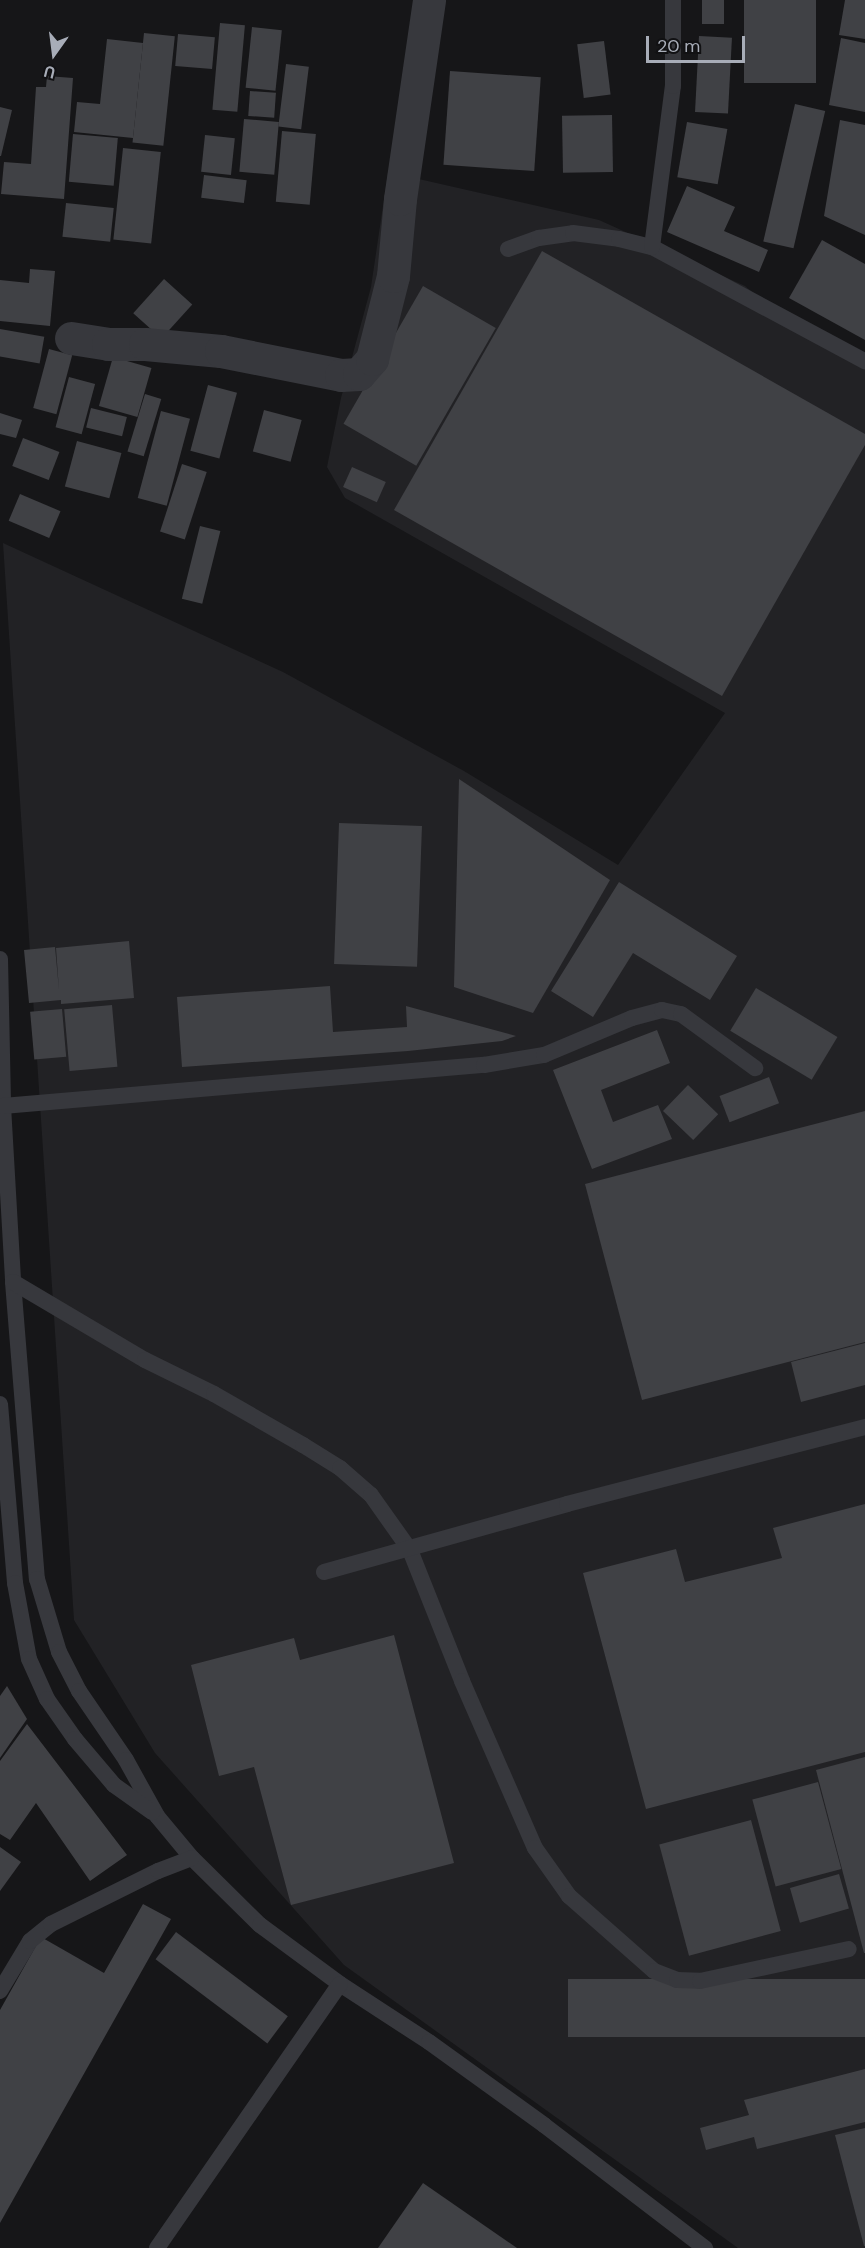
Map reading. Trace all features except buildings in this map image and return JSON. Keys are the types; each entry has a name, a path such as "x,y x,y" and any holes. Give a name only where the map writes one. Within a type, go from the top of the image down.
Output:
{"street":[{"path":"71,338 108,344 145,344 221,351 341,375 359,374 372,359 393,276 400,199 429,0"}],"lane":[{"path":"652,247 673,86 673,0"},
{"path":"508,249 538,238 573,233 619,239 652,247 865,361"},
{"path":"0,958 4,1197 37,1579 59,1652 79,1691 126,1760 157,1816 192,1858 260,1925 340,1984 458,2062 696,2245"},
{"path":"3,1106 484,1065 544,1055 632,1018 662,1010 681,1014 755,1068"},
{"path":"13,1282 146,1360 254,1416 340,1468 370,1495 410,1550 462,1681 535,1848 569,1896 654,1971 677,1980 699,1981 849,1949"},
{"path":"0,1404 8,1585 29,1659 47,1699 75,1739 114,1785 157,1816"},
{"path":"324,1572 410,1550 567,1504 865,1427"},
{"path":"8,1585 37,1579"},
{"path":"0,1991 30,1941 51,1924 158,1871 192,1858"},
{"path":"158,2248 340,1984"}],"shaded area":[{"path":"388,172 599,220 745,286 771,308 865,364 865,2248 738,2248 344,1965 155,1753 74,1620 3,543 283,672 464,771 618,865 725,713 345,498 327,467 341,398 371,287"}]}
